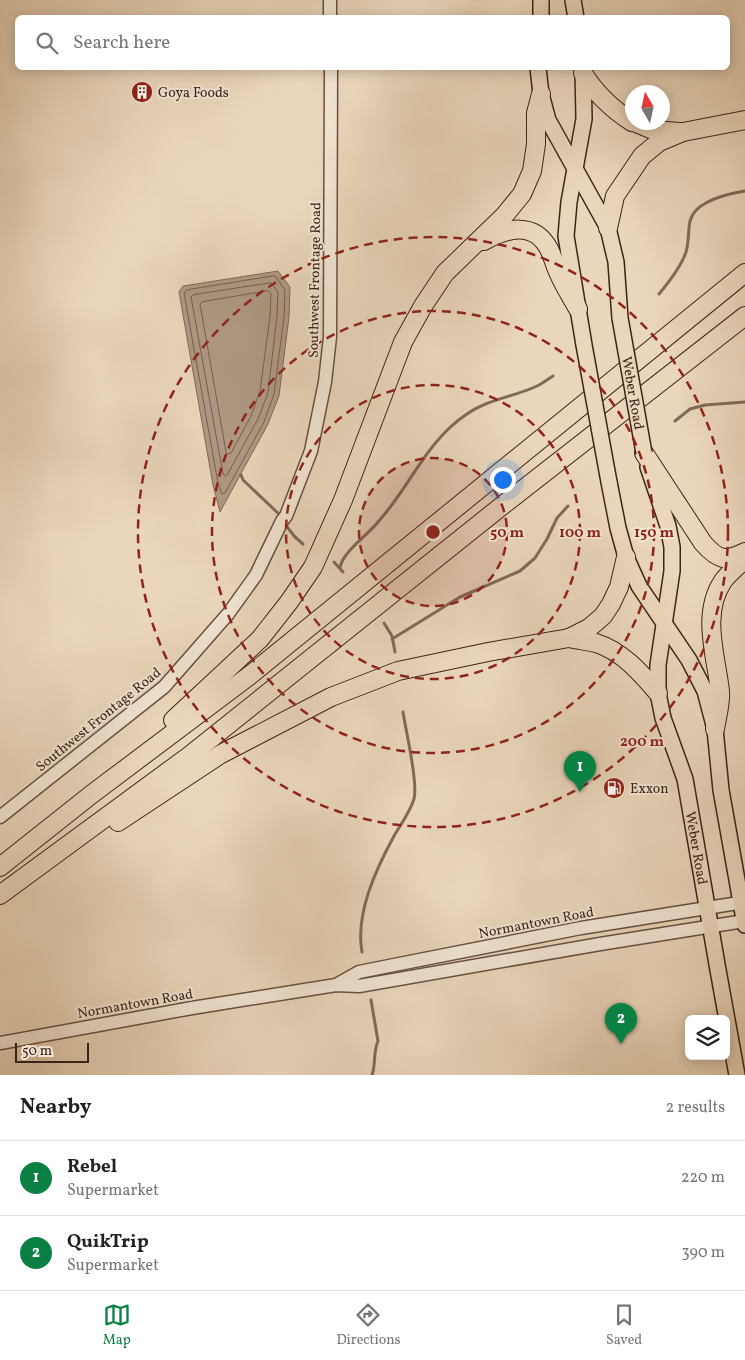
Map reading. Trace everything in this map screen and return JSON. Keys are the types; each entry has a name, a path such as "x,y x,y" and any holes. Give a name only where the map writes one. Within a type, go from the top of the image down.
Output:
{"highway":[{"path":"583,70 591,87 605,101 625,116"},
{"path":"92,794 260,639 313,567 343,500 403,342 423,306 446,273 504,216 522,194 532,171 536,144 536,113 541,94"},
{"path":"608,228 615,196 642,156 659,142 683,132 745,120"},
{"path":"653,130 683,132"},
{"path":"468,251 493,236 511,229 536,233 548,248 559,275 578,309"},
{"path":"0,867 92,794 249,676 745,273"},
{"path":"0,895 189,756 503,505 745,316"},
{"path":"644,453 712,554 723,559 733,558 745,552"},
{"path":"0,899 221,754 331,697 398,671 488,652 568,638 589,628 602,616 618,587 626,558"},
{"path":"715,729 720,693 711,631 713,610 723,581 745,560"},
{"path":"568,638 597,643 616,652 638,670 658,693"}],"main road":[{"path":"540,15 541,0"},
{"path":"574,0 576,15"},
{"name":"Weber Road","path":"538,70 541,94 548,120 608,228 616,262 620,318 644,453 668,526 672,547 670,596 658,665 658,693 662,718 685,779 738,1075"},
{"path":"583,70 584,119 574,167 566,236 609,482 626,558 639,586 689,660 706,691 715,729 721,790 743,902 745,925"}],"street":[{"path":"330,0 330,15"},
{"name":"Southwest Frontage Road","path":"0,817 164,687 228,614 256,575 286,516 311,451 325,382 330,337 331,70"},
{"name":"Normantown Road","path":"336,985 358,972 581,928 743,902"},
{"name":"Normantown Road","path":"0,1043 192,1008 336,985 358,986 745,921"}],"water":[{"path":"278,271 290,287 289,317 279,396 268,424 220,512 213,485 179,292 183,286"}],"waterway":[{"path":"659,294 684,258 688,244 690,221 698,208 713,200 745,191"},
{"path":"340,568 345,556 389,509 429,451 453,425 475,409 492,401 528,390 553,376"},
{"path":"675,421 690,409 705,405 745,402"},
{"path":"241,475 243,480 280,515 280,518"},
{"path":"392,639 460,597 520,571 535,558 557,518 568,506"},
{"path":"284,523 303,544"},
{"path":"334,562 343,572"},
{"path":"384,623 392,636 395,652"},
{"path":"362,952 361,937 364,907 374,877 414,799 413,769 403,712"},
{"path":"371,1000 378,1041 372,1075"}],"place":[{"name":"Goya Foods","path":"142,92"},
{"name":"Exxon","path":"614,788"},
{"name":"Rebel","path":"580,792"},
{"name":"QuikTrip","path":"621,1044"}]}
